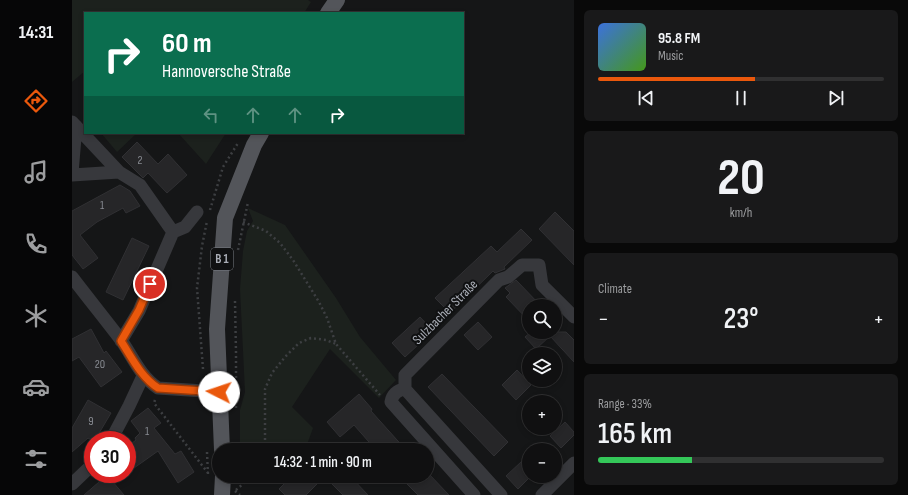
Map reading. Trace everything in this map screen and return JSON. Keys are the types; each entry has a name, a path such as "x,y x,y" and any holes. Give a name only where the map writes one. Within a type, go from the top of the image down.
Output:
{"main road":[{"path":"329,12 337,0"},
{"name":"B 1","path":"222,443 217,329 226,218 254,145 260,134"},
{"path":"221,483 228,493"}],"street":[{"path":"74,124 72,174 119,172"},
{"path":"74,124 119,172 140,185 173,232"},
{"path":"121,341 139,310 173,232 185,227 197,212"},
{"name":"Sulzbacher Straße","path":"405,389 405,375 499,280 508,277 522,265 539,265 542,285 574,317"},
{"path":"72,277 121,341 143,376 150,382 158,388 219,392"},
{"path":"116,431 143,376"},
{"path":"474,495 391,402 392,397 399,390 405,389 501,495"},
{"path":"542,495 574,463"},
{"path":"72,484 84,473"}],"path":[{"path":"203,369 197,288 202,246 208,214 223,168 241,139"},
{"path":"238,252 243,222 266,231 280,243 293,260 319,302 336,344 380,395 391,402"},
{"path":"235,296 236,412"},
{"path":"266,443 265,390 272,373 285,357 299,344 311,338 326,340 336,344"},
{"path":"158,388 154,403 212,471"},
{"path":"228,493 242,483"}],"shaded area":[{"path":"72,0 308,0 311,2 305,12 84,12 84,72 72,82"},
{"path":"102,134 136,134 117,152"},
{"path":"179,134 225,134 206,164"},
{"path":"248,208 285,225 336,298 360,337 396,380 379,398 330,349 292,407 313,428 308,443 240,443 240,410 245,392 240,289 243,251 247,231 253,221"}],"building":[{"path":"137,142 158,164 168,154 187,175 167,193 148,173 143,178 122,157"},
{"path":"120,185 130,191 140,206 126,213 123,208 97,222 80,235 98,258 83,269 72,255 72,211"},
{"path":"555,212 574,231 574,265 539,229"},
{"path":"521,229 532,240 504,267 505,269 495,273 493,271 450,313 435,298 491,246 497,252"},
{"path":"132,238 149,246 123,300 106,292"},
{"path":"516,280 534,299 522,299 522,314 506,297 510,293 505,288"},
{"path":"420,317 433,331 405,357 392,343"},
{"path":"478,322 492,337 478,350 464,335"},
{"path":"91,329 104,353 106,351 122,372 101,387 79,357 72,361 72,339"},
{"path":"562,332 566,332 574,340 574,362 562,349 562,347 560,347 553,339 562,339"},
{"path":"527,339 547,339 538,347 534,347"},
{"path":"517,370 522,375 522,387 529,387 516,400 502,385"},
{"path":"442,374 508,442 494,456 428,387"},
{"path":"359,394 372,409 371,411 400,443 370,443 354,425 340,437 327,422"},
{"path":"88,400 111,413 100,431 84,431 84,442 72,452 72,428"},
{"path":"148,408 161,423 154,428 175,454 181,451 194,472 178,483 158,451 136,467 136,437 140,433 131,421"},
{"path":"565,422 574,432 574,435 562,447 562,443 556,443 550,436 562,435 562,425"},
{"path":"522,461 522,483 524,483 518,489 506,476"},
{"path":"434,479 449,495 418,495 407,484 434,483"},
{"path":"98,483 114,483 124,495 84,495"},
{"path":"285,483 318,483 306,495 285,495 279,489"},
{"path":"357,483 368,495 343,495 332,484"}],"route":[{"path":"150,284 139,310 121,341 143,376 158,388 219,392"}]}
